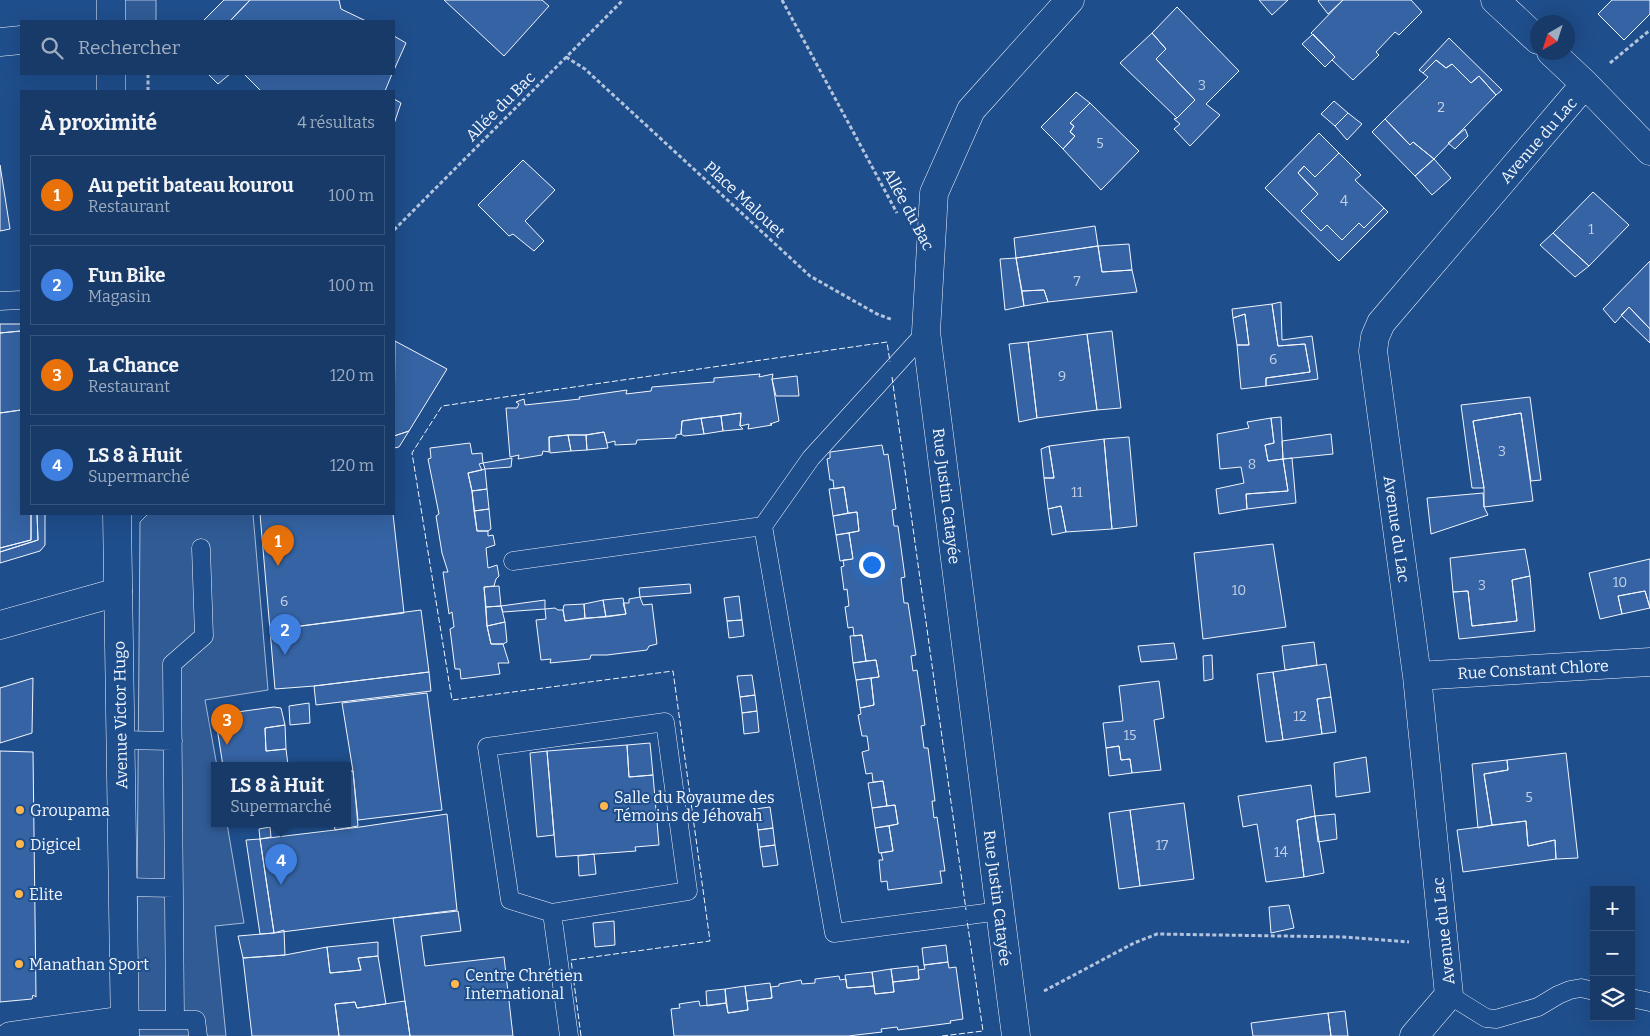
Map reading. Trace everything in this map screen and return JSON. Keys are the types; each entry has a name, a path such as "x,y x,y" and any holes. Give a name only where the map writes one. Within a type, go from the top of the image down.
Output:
{"street":[{"path":"111,0 111,20"},
{"name":"Rue Justin Catayée","path":"1016,1036 926,332 934,193 971,110 1070,0"},
{"path":"1494,0 1530,33"},
{"path":"0,42 20,40"},
{"path":"1560,60 1650,151"},
{"path":"111,75 111,90"},
{"name":"Avenue du Lac","path":"1414,1036 1449,995 1417,676 1373,352 1375,337 1381,323 1585,84"},
{"name":"Avenue Victor Hugo","path":"117,515 125,1028"},
{"path":"0,625 118,592"},
{"name":"Rue Constant Chlore","path":"1417,676 1650,662"},
{"path":"10,1036 125,1028"}],"lane":[{"path":"0,302 20,300"},
{"path":"926,332 810,458 764,526 834,933 1000,911"},
{"path":"513,561 764,526"},
{"path":"175,1020 172,664 204,636 201,548"},
{"path":"664,722 688,891 552,913 510,900 487,747 664,722"},
{"path":"120,740 173,740"},
{"path":"123,887 174,888"},
{"path":"552,913 569,1036"},
{"path":"1449,995 1486,1018 1496,1019 1538,1007 1570,990 1581,988 1590,990"},
{"path":"1635,999 1650,1002"},
{"path":"125,1028 175,1020 196,1020 198,1036"}],"path":[{"name":"Allée du Bac","path":"395,229 624,0"},
{"name":"Allée du Bac","path":"782,0 901,219"},
{"path":"1585,84 1650,30"},
{"name":"Place Malouet","path":"566,57 586,69 810,276 877,314 926,332"},
{"path":"148,75 148,90"},
{"path":"1010,995 1042,992 1134,943 1157,934 1344,937 1444,945"}],"shaded area":[{"path":"111,0 156,0 156,20 111,20"},
{"path":"147,515 253,515 268,690 205,700 216,762 211,762 211,827 228,827 244,923 215,926 226,1036 136,1036 140,522"}],"building":[{"path":"224,0 250,0 231,20 204,20"},
{"path":"250,0 339,0 341,9 364,20 231,20"},
{"path":"444,0 542,0 549,6 504,56"},
{"path":"1259,0 1288,0 1272,15"},
{"path":"1319,0 1343,0 1328,14"},
{"path":"1343,0 1411,0 1422,12 1399,35 1395,32 1376,52 1379,55 1353,80 1332,60 1335,57 1311,33"},
{"path":"1612,0 1650,0 1650,14 1624,40 1598,14"},
{"path":"1177,7 1239,71 1206,104 1220,115 1190,146 1174,129 1180,124 1174,119 1195,100 1156,59 1166,49 1152,33"},
{"path":"1152,33 1166,49 1156,59 1195,100 1177,118 1120,63"},
{"path":"1313,34 1335,57 1325,67 1302,44"},
{"path":"395,37 406,43 395,68"},
{"path":"1449,38 1502,90 1496,95 1479,76 1471,83 1452,64 1446,68 1436,60 1423,73 1419,70"},
{"path":"1436,60 1446,68 1452,64 1471,83 1479,76 1496,95 1434,159 1413,142 1410,145 1385,119 1428,77 1423,73"},
{"path":"209,75 229,75 218,84"},
{"path":"245,75 392,75 385,90 260,90"},
{"path":"1076,92 1090,103 1070,123 1074,126 1070,132 1075,136 1063,149 1041,127"},
{"path":"395,100 401,103 395,121"},
{"path":"1334,101 1348,113 1335,126 1321,114"},
{"path":"1090,103 1139,151 1101,190 1063,149 1075,136 1070,132 1074,126 1070,123"},
{"path":"1348,113 1362,124 1347,140 1335,126"},
{"path":"1385,119 1410,145 1413,142 1434,159 1415,176 1372,132"},
{"path":"1465,129 1468,136 1455,149 1448,143"},
{"path":"1319,133 1339,153 1315,177 1304,166 1298,173 1318,194 1301,211 1321,231 1327,225 1342,240 1359,223 1364,228 1384,208 1388,212 1339,261 1265,188"},
{"path":"1339,153 1361,175 1355,180 1384,208 1364,228 1359,223 1342,240 1327,225 1321,231 1301,211 1318,194 1298,173 1304,166 1315,177"},
{"path":"1434,159 1451,178 1432,195 1415,176"},
{"path":"523,160 555,190 525,221 544,241 534,251 513,234 509,236 478,205"},
{"path":"0,165 10,229 0,231"},
{"path":"1593,192 1629,225 1589,266 1553,233"},
{"path":"1095,226 1098,246 1016,258 1014,238"},
{"path":"1553,233 1589,266 1575,277 1540,245"},
{"path":"1129,244 1132,270 1102,272 1098,246"},
{"path":"1098,246 1102,272 1132,270 1137,292 1048,302 1044,290 1022,291 1016,258"},
{"path":"1016,258 1024,306 1005,310 1000,259"},
{"path":"1650,261 1650,329 1629,307 1615,323 1603,309"},
{"path":"1044,290 1048,302 1024,306 1022,291"},
{"path":"1281,302 1282,340 1312,336 1318,379 1266,386 1266,378 1310,372 1305,344 1278,346 1272,304"},
{"path":"1272,304 1278,346 1305,344 1310,372 1266,378 1266,386 1241,389 1237,345 1249,345 1245,314 1233,318 1232,309"},
{"path":"1629,307 1650,329 1650,343 1621,315"},
{"path":"1245,314 1249,345 1237,345 1233,318"},
{"path":"0,324 20,324 20,331 0,333"},
{"path":"20,331 20,410 0,413 0,333"},
{"path":"1112,331 1121,408 1097,410 1087,334"},
{"path":"1087,334 1097,410 1037,418 1028,342"},
{"path":"395,341 447,369 409,431 395,436"},
{"path":"1028,342 1037,418 1019,422 1009,344"},
{"path":"760,374 759,377 773,374 772,379 779,421 770,424 772,425 748,429 749,424 740,426 741,413 682,421 681,434 676,435 676,438 637,440 636,444 615,445 615,441 607,443 604,432 549,437 549,452 543,451 542,455 518,459 519,455 510,457 506,408 517,408 519,404 516,402 524,399 525,405 580,399 579,397 627,390 626,394 651,391 652,387 714,382 714,378"},
{"path":"797,376 799,396 776,396 772,379"},
{"path":"1530,397 1541,480 1531,481 1521,413 1473,421 1484,488 1472,488 1461,405"},
{"path":"20,410 20,515 31,515 31,540 0,548 0,413"},
{"path":"741,413 740,426 743,429 723,431 721,416"},
{"path":"1521,413 1533,501 1484,507 1484,488 1473,421"},
{"path":"721,416 723,431 704,434 701,418"},
{"path":"1281,417 1283,459 1268,461 1265,445 1274,443 1271,418"},
{"path":"701,418 704,434 684,436 681,434 682,421"},
{"path":"1271,418 1274,443 1265,445 1268,461 1283,459 1288,491 1246,494 1247,509 1219,514 1216,489 1244,483 1241,467 1220,469 1217,434 1249,428 1247,422"},
{"path":"409,431 399,447 395,448 395,436"},
{"path":"604,432 608,448 587,450 586,435"},
{"path":"1331,434 1333,454 1283,459 1282,441"},
{"path":"568,435 586,435 587,450 571,451"},
{"path":"568,435 571,451 550,453 549,437"},
{"path":"1129,437 1137,526 1112,529 1104,439"},
{"path":"1104,439 1112,529 1066,532 1061,506 1048,509 1044,478 1054,478 1049,446"},
{"path":"470,443 472,454 482,453 483,463 479,464 482,470 468,473 477,531 488,531 488,536 493,535 495,545 486,548 488,568 497,565 499,576 494,586 484,587 487,626 491,644 503,644 509,663 498,663 500,674 461,679 460,669 455,669 450,629 454,627 452,612 449,614 443,572 448,572 442,553 436,516 439,514 428,459 431,458 430,448"},
{"path":"882,445 884,455 888,454 896,509 892,510 894,526 898,526 905,577 901,578 904,603 908,603 916,655 911,656 913,671 917,670 925,725 921,726 924,748 928,748 935,801 932,801 934,818 937,817 945,871 940,871 942,883 888,890 887,881 881,882 879,860 883,860 881,853 893,851 889,826 898,824 895,805 887,806 883,781 873,782 872,773 866,774 862,752 869,750 867,736 862,736 858,715 861,714 860,708 874,705 871,678 879,677 876,660 866,661 862,635 854,636 853,627 848,628 845,607 849,606 847,589 844,590 841,567 844,566 843,560 853,559 849,533 859,531 857,512 848,513 844,487 834,489 833,480 830,480 827,459 830,458 830,452"},
{"path":"1049,446 1054,478 1044,478 1041,449"},
{"path":"512,458 511,467 485,469 483,463"},
{"path":"1292,458 1296,503 1247,509 1246,494 1288,491 1283,459"},
{"path":"485,469 487,489 472,491 468,473"},
{"path":"844,487 848,513 833,516 829,489"},
{"path":"487,489 489,509 474,511 472,491"},
{"path":"1483,493 1484,507 1488,515 1431,534 1427,498"},
{"path":"1061,506 1066,532 1052,535 1048,509"},
{"path":"489,509 491,529 488,531 477,531 474,511"},
{"path":"857,512 859,531 836,535 833,516"},
{"path":"31,515 37,515 38,540 0,552 0,548 31,540"},
{"path":"37,515 45,515 45,545 40,551 0,563 0,552 38,540"},
{"path":"260,515 393,515 404,613 270,630"},
{"path":"849,533 853,559 840,561 836,535"},
{"path":"1273,544 1286,627 1203,639 1194,553"},
{"path":"1525,549 1530,576 1512,580 1517,621 1472,626 1468,591 1453,592 1450,558"},
{"path":"1650,559 1650,608 1645,591 1618,596 1622,614 1600,619 1589,573"},
{"path":"1530,576 1535,631 1459,639 1453,592 1468,591 1472,626 1517,621 1512,580"},
{"path":"690,584 691,593 640,597 639,588"},
{"path":"499,586 501,606 486,607 484,587"},
{"path":"1645,591 1650,608 1622,614 1618,596"},
{"path":"739,596 742,620 727,621 724,598"},
{"path":"640,597 643,605 652,604 657,644 649,646 647,650 591,655 590,659 550,663 551,659 541,660 536,620 546,619 545,609 555,608 563,610 565,621 626,614 623,603 629,603 629,599"},
{"path":"623,598 626,614 606,617 603,600"},
{"path":"545,600 545,609 503,612 501,606"},
{"path":"603,600 606,617 585,618 584,604"},
{"path":"584,604 585,618 565,621 564,605"},
{"path":"501,606 505,622 487,626 486,607"},
{"path":"421,610 429,672 275,689 270,630"},
{"path":"742,620 744,636 729,638 727,621"},
{"path":"505,622 507,642 491,644 487,626"},
{"path":"862,635 866,661 853,663 850,636"},
{"path":"1314,642 1317,665 1285,670 1282,646"},
{"path":"1174,643 1177,659 1141,662 1138,646"},
{"path":"1212,655 1213,679 1204,681 1203,656"},
{"path":"876,660 879,677 856,680 853,663"},
{"path":"1326,664 1331,697 1317,699 1322,734 1283,740 1273,672"},
{"path":"429,672 431,691 316,705 314,686"},
{"path":"1273,672 1283,740 1266,742 1257,674"},
{"path":"752,675 755,695 740,697 737,676"},
{"path":"33,678 32,733 0,743 0,688"},
{"path":"871,678 874,705 860,708 856,680"},
{"path":"1159,681 1164,718 1154,720 1161,770 1132,773 1130,759 1121,760 1119,746 1106,748 1103,723 1123,721 1119,686"},
{"path":"427,693 442,810 358,820 353,771 342,703"},
{"path":"755,695 757,711 742,713 740,697"},
{"path":"1331,697 1336,732 1322,734 1317,699"},
{"path":"309,703 310,723 290,725 289,706"},
{"path":"274,707 281,708 285,725 265,728 266,751 286,749 288,762 222,762 215,715"},
{"path":"757,711 759,732 744,734 742,713"},
{"path":"285,725 286,749 266,751 265,728"},
{"path":"650,743 653,775 629,777 627,745"},
{"name":"Salle du Royaume des Témoins de Jéhovah","path":"627,745 629,777 653,775 659,845 635,847 636,851 556,857 547,751"},
{"path":"1119,746 1121,760 1130,759 1132,773 1109,776 1106,748"},
{"path":"0,751 33,752 36,997 33,995 32,999 0,1002"},
{"path":"547,751 554,835 537,837 530,753"},
{"path":"1566,753 1578,858 1556,859 1555,840 1528,846 1526,821 1492,825 1484,774 1508,770 1507,760"},
{"path":"1366,757 1370,792 1336,797 1334,763"},
{"path":"1507,760 1508,770 1484,774 1492,825 1478,828 1472,764"},
{"path":"351,771 353,771 358,826 335,830 334,827 351,827"},
{"path":"883,781 887,806 872,808 868,783"},
{"path":"1311,785 1315,816 1297,820 1304,877 1266,882 1257,824 1243,827 1238,796"},
{"path":"1184,803 1194,879 1140,886 1130,810"},
{"path":"895,805 898,824 875,828 872,808"},
{"path":"770,807 773,828 758,830 755,809"},
{"path":"1130,810 1140,886 1119,889 1109,813"},
{"path":"447,814 457,910 274,933 260,839"},
{"path":"1335,814 1337,839 1318,842 1315,816"},
{"path":"1315,816 1324,873 1304,877 1297,820"},
{"path":"1526,821 1528,846 1555,840 1556,859 1463,872 1457,830"},
{"path":"889,826 893,851 879,853 875,828"},
{"path":"270,827 271,837 260,839 259,829"},
{"path":"773,828 775,845 760,847 758,830"},
{"path":"260,839 274,933 260,934 246,840"},
{"path":"775,845 778,865 763,867 760,847"},
{"path":"594,854 596,874 579,876 578,856"},
{"path":"1289,905 1294,928 1271,933 1269,907"},
{"name":"Centre Chrétien International","path":"458,911 461,931 421,936 425,966 504,957 513,1036 410,1036 393,918"},
{"path":"614,921 615,945 595,947 593,923"},
{"path":"284,930 285,955 243,958 238,936 274,933"},
{"path":"378,942 378,956 358,958 361,970 330,973 327,947"},
{"path":"946,945 948,962 924,965 922,948"},
{"path":"327,947 330,973 361,970 358,958 378,956 386,1004 357,1008 355,1002 335,1004 339,1036 252,1036 243,958 285,955"},
{"path":"948,962 949,968 956,967 963,1019 950,1021 951,1023 898,1030 897,1027 881,1029 882,1032 848,1036 674,1036 671,1009 680,1008 679,1004 699,1001 700,1006 726,1003 728,1013 748,1010 747,1001 772,998 771,987 779,986 779,984 801,980 802,984 815,983 815,979 839,976 840,980 846,979 847,988 874,986 875,994 894,992 893,982 919,979 918,970 925,969 924,965"},
{"path":"918,966 919,979 893,982 891,969"},
{"path":"891,969 894,992 875,994 872,972"},
{"path":"872,972 874,986 847,988 845,975"},
{"path":"770,983 772,998 747,1001 745,986"},
{"path":"745,986 748,1010 728,1013 725,989"},
{"path":"725,989 726,1003 707,1006 706,991"},
{"path":"405,1001 410,1036 339,1036 335,1004 355,1002 357,1008"},
{"path":"1345,1011 1348,1036 1331,1036 1328,1013"},
{"path":"1328,1013 1331,1036 1253,1036 1251,1023"}],"fence":[{"path":"581,1036 571,960 710,941 673,671 452,700 412,453 442,406 887,342 890,362"},
{"path":"892,377 966,910"},
{"path":"942,1036 983,1031 967,920"}],"place":[{"name":"Au petit bateau kourou","path":"278,566"},
{"name":"Fun Bike","path":"285,655"},
{"name":"La Chance","path":"227,745"},
{"name":"Salle du Royaume des Témoins de Jéhovah","path":"604,806"},
{"name":"Groupama","path":"20,810"},
{"name":"Digicel","path":"20,844"},
{"name":"LS 8 à Huit","path":"281,885"},
{"name":"Elite","path":"19,894"},
{"name":"Manathan Sport","path":"19,964"},
{"name":"Centre Chrétien International","path":"455,984"}]}
